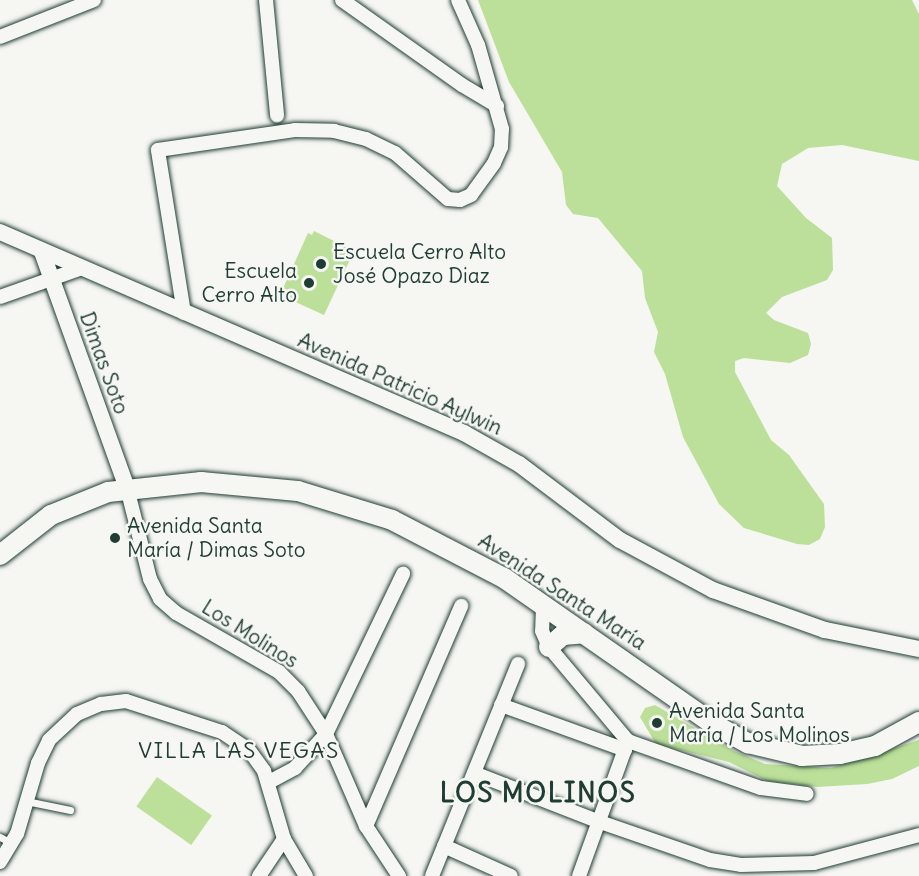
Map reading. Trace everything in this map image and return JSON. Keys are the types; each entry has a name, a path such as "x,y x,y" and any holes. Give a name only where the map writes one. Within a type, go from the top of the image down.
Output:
{"main road":[{"name":"Avenida Santa María","path":"0,555 51,515 88,498 128,488 234,483 330,499 392,520 445,545 504,578 715,725 765,749 802,756 840,754 875,746 919,722"},
{"path":"549,647 563,635 584,633"}],"street":[{"path":"0,37 94,0"},
{"path":"266,0 277,115"},
{"path":"342,0 462,85 497,106"},
{"path":"184,313 158,150 296,130 334,131 388,149 445,197 460,200 475,190 501,147 497,106 478,45 458,0"},
{"name":"Avenida Patricio Aylwin","path":"0,232 79,269 464,433 519,464 620,540 713,590 825,630 919,649"},
{"name":"Dimas Soto","path":"42,252 49,278 128,488"},
{"path":"0,297 79,269"},
{"name":"Los Molinos","path":"128,488 150,579 160,599 176,613 279,672 309,705 326,734 366,826 399,876"},
{"path":"269,782 296,768 326,734 403,573"},
{"path":"366,826 461,606"},
{"path":"543,606 542,631 549,647 626,745"},
{"name":"Avenida Patricio Aylwin","path":"902,646 919,642"},
{"path":"432,876 518,664"},
{"path":"0,862 13,844 43,751 57,730 77,714 113,701 138,702 231,736 257,760 269,782 284,838 306,876"},
{"path":"501,705 760,788 807,794"},
{"path":"579,876 626,745"},
{"path":"474,773 600,822 710,860 757,867 814,863 919,835"},
{"path":"260,876 284,838"},
{"path":"444,846 512,876"}],"lane":[{"path":"26,800 70,810"},
{"path":"0,837 13,844"}],"green space":[{"path":"478,0 912,0 919,14 919,161 842,145 808,148 782,164 777,186 806,218 832,238 833,270 827,280 782,297 766,313 774,320 808,333 811,344 808,355 790,363 744,358 735,361 735,372 771,440 789,455 824,504 825,527 820,539 809,545 797,544 744,528 719,504 683,437 665,374 654,352 658,332 645,298 642,271 598,218 573,214 566,205 562,172 509,82"},
{"name":"Escuela Cerro Alto José Opazo Diaz","path":"314,231 354,251 324,315 280,295 308,233 312,235"},
{"path":"655,705 734,751 765,764 831,768 919,740 919,766 892,779 867,784 817,787 767,781 729,762 656,744 640,717 645,708"},
{"path":"157,777 212,815 191,845 136,806"}],"place":[{"name":"Escuela Cerro Alto José Opazo Diaz","path":"321,264"},
{"name":"Escuela Cerro Alto","path":"309,283"},
{"name":"Avenida Santa María / Dimas Soto","path":"115,538"},
{"name":"Avenida Santa María / Los Molinos","path":"657,723"}],"district":[{"name":"VILLA LAS VEGAS","path":"239,751"},
{"name":"LOS MOLINOS","path":"538,793"}]}
